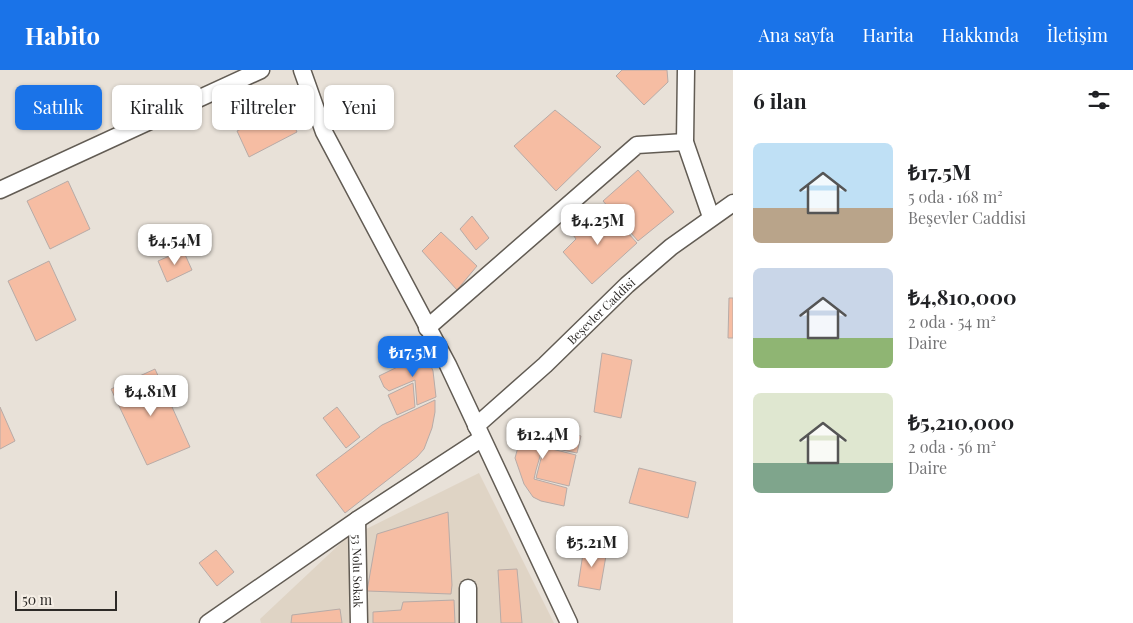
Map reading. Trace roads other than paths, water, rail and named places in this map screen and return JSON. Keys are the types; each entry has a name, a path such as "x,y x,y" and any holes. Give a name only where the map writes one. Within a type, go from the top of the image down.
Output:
{"street":[{"path":"0,190 261,70"},
{"path":"302,70 324,132 448,365 478,433 569,623"},
{"path":"686,70 685,142 711,217"},
{"path":"427,328 637,145 685,142"},
{"name":"Beşevler Caddisi","path":"208,623 357,520 478,433 545,365 642,272 671,247 733,203"},
{"name":"53 Nolu Sokak","path":"357,520 359,623"},
{"path":"468,588 468,623"}]}
